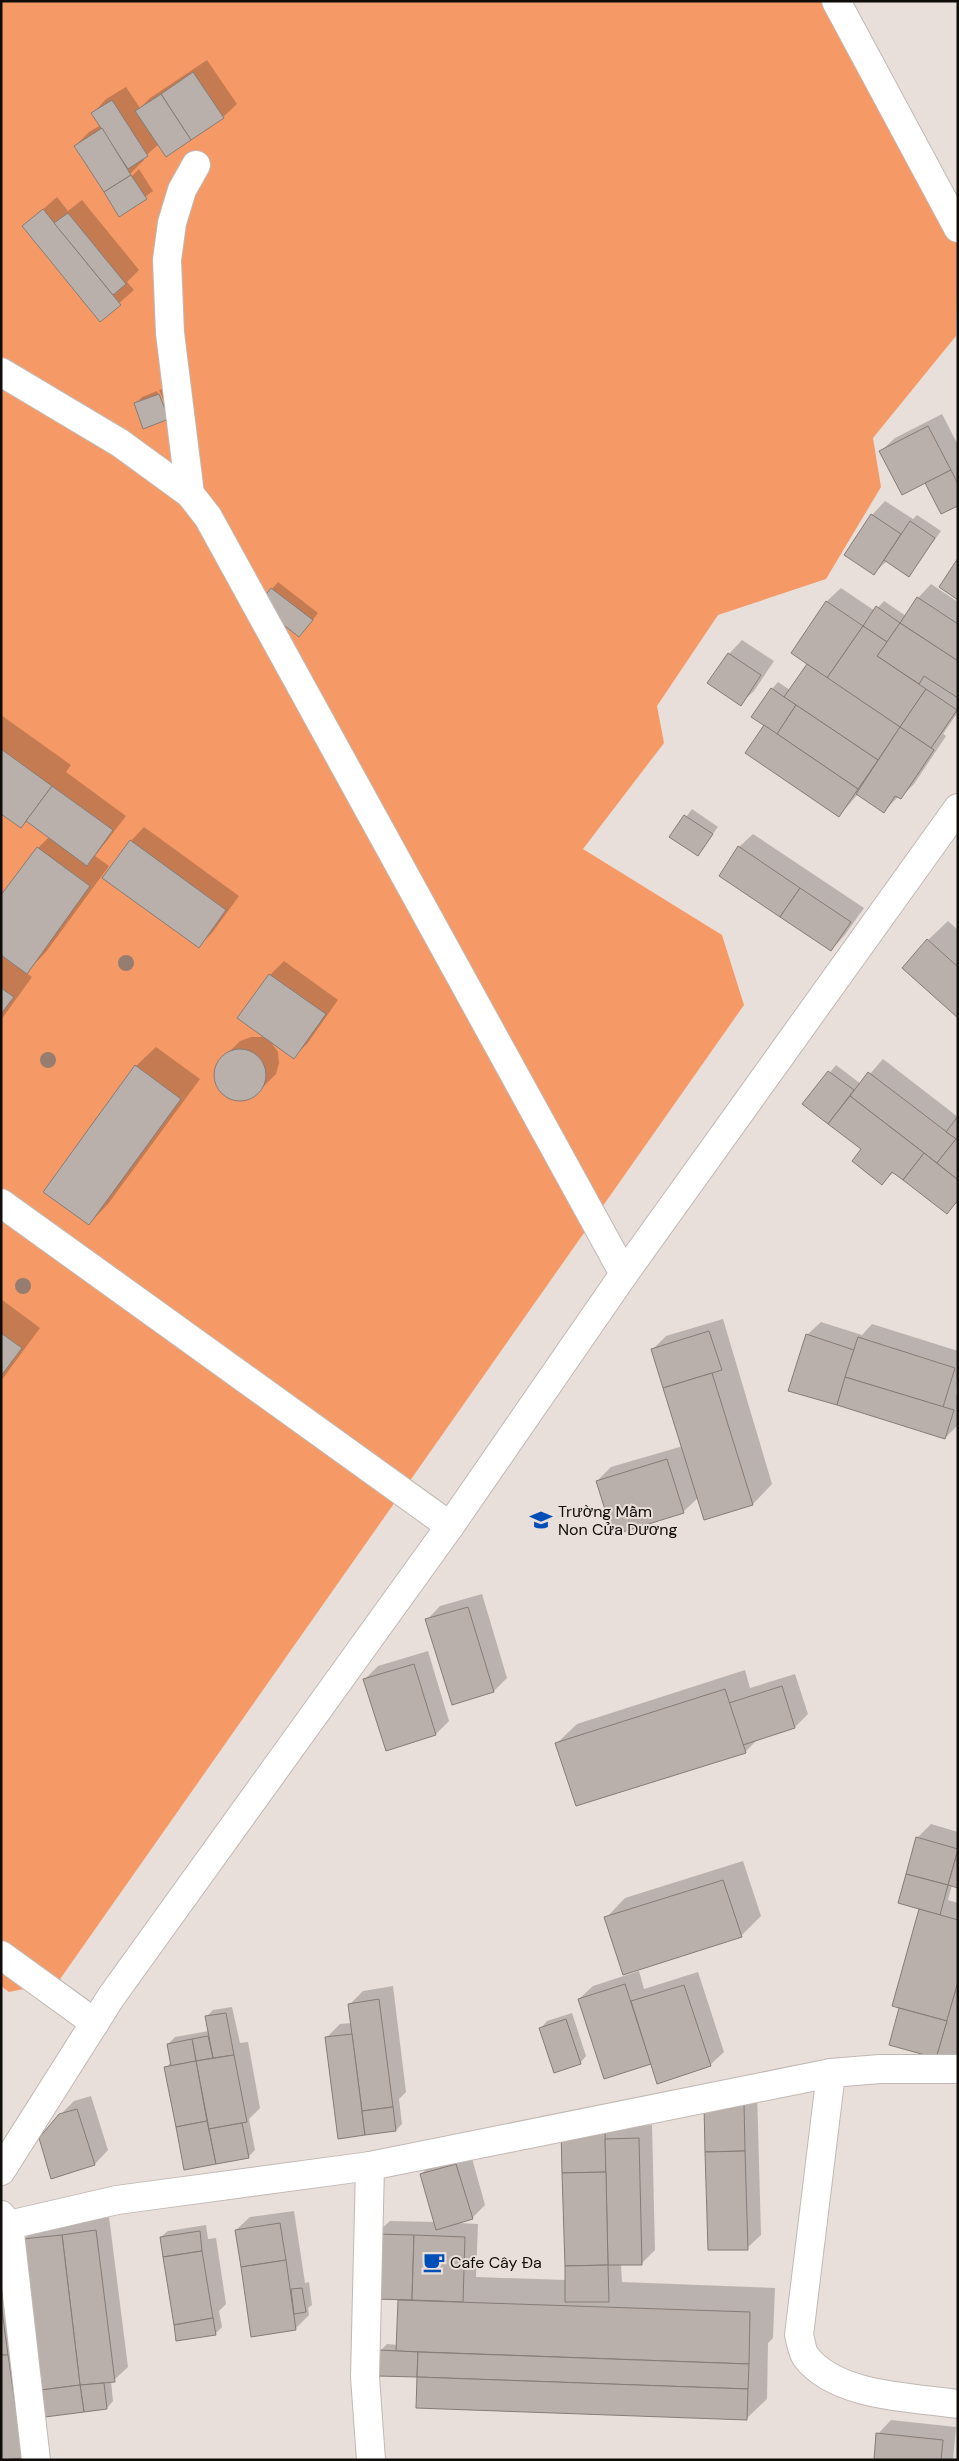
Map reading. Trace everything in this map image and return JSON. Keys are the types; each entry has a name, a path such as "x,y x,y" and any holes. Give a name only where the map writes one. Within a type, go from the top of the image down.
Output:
{"street":[{"path":"836,1 958,228"},
{"path":"190,494 170,333 168,260 172,223 182,190 196,165"},
{"path":"1,372 120,443 190,494 208,517 624,1274"},
{"path":"1,2171 95,2023 450,1526 624,1274 958,808"},
{"path":"1,1203 450,1526"},
{"path":"1,1955 95,2023"},
{"path":"36,2460 5,2220 117,2200 370,2166 831,2073 880,2069 958,2069"},
{"path":"831,2073 799,2336 805,2356 821,2373 856,2389 958,2404"},
{"path":"370,2166 365,2377 371,2460"}],"shaded area":[{"path":"1,1 825,1 958,245 956,336 873,438 881,487 826,579 718,615 657,706 664,743 583,849 722,935 744,1005 58,1982 9,1992 1,1986"}],"building":[{"path":"193,72 224,118 191,140 161,94"},
{"path":"161,94 191,140 166,157 135,111"},
{"path":"112,100 148,156 128,169 91,113"},
{"path":"102,128 131,175 104,192 74,146"},
{"path":"131,175 147,199 119,217 104,192"},
{"path":"43,209 121,305 100,322 22,226"},
{"path":"68,213 126,284 113,295 54,223"},
{"path":"159,394 169,419 143,429 134,403"},
{"path":"928,426 951,470 902,495 879,451"},
{"path":"951,470 958,484 958,506 941,514 925,483"},
{"path":"871,514 901,534 874,575 844,555"},
{"path":"910,521 935,538 909,577 884,560"},
{"path":"958,558 958,600 939,587"},
{"path":"271,588 313,620 299,637 258,605"},
{"path":"917,597 958,624 958,661 900,623"},
{"path":"826,601 863,626 827,678 791,653"},
{"path":"876,606 900,623 887,642 863,626"},
{"path":"900,623 958,661 958,698 924,676 919,684 877,656"},
{"path":"863,626 887,642 877,656 926,689 900,727 827,678"},
{"path":"728,653 761,675 741,706 707,683"},
{"path":"807,664 900,727 878,760 784,697"},
{"path":"771,688 796,705 777,734 751,717"},
{"path":"926,689 957,710 931,748 900,727"},
{"path":"796,705 878,760 858,789 777,734"},
{"path":"764,725 858,789 839,817 745,753"},
{"path":"900,727 934,750 901,799 895,796 884,813 856,794"},
{"path":"1,749 52,786 21,828 1,814"},
{"path":"52,786 113,830 87,866 26,821"},
{"path":"684,815 713,834 698,856 669,837"},
{"path":"130,840 226,910 199,948 102,878"},
{"path":"738,846 800,888 780,917 719,876"},
{"path":"37,847 90,886 27,974 1,955 1,895"},
{"path":"800,888 851,922 831,951 780,917"},
{"path":"927,939 958,967 958,1018 902,968"},
{"path":"269,974 326,1014 294,1059 237,1018"},
{"path":"1,988 14,997 1,1014"},
{"path":"240,1049 254,1053 262,1061 266,1075 262,1089 254,1097 240,1101 226,1097 218,1089 214,1075 218,1061 226,1053"},
{"path":"135,1065 181,1099 89,1225 43,1192"},
{"path":"828,1071 854,1090 828,1124 802,1104"},
{"path":"868,1072 956,1139 937,1163 850,1096"},
{"path":"850,1096 924,1153 903,1180 892,1172 882,1185 852,1161 861,1149 828,1124"},
{"path":"958,1116 958,1140 946,1132"},
{"path":"956,1139 958,1140 958,1180 937,1163"},
{"path":"924,1153 958,1180 958,1200 947,1214 903,1180"},
{"path":"709,1331 722,1370 663,1388 651,1349"},
{"path":"1,1333 22,1348 1,1376"},
{"path":"806,1334 854,1350 837,1405 788,1391"},
{"path":"858,1337 955,1368 943,1407 845,1377"},
{"path":"712,1373 753,1505 704,1520 663,1388"},
{"path":"845,1377 954,1410 945,1439 837,1405"},
{"path":"667,1459 684,1513 613,1535 596,1481"},
{"path":"468,1607 494,1692 452,1705 425,1619"},
{"path":"414,1664 436,1735 386,1751 363,1679"},
{"path":"782,1686 795,1728 743,1745 729,1703"},
{"path":"725,1689 746,1753 576,1806 555,1743"},
{"path":"916,1837 958,1849 948,1885 906,1874"},
{"path":"958,1850 958,1888 948,1885"},
{"path":"906,1874 948,1885 940,1915 898,1903"},
{"path":"723,1880 742,1937 623,1975 604,1917"},
{"path":"919,1909 958,1920 958,1982 947,2021 892,2006"},
{"path":"958,1982 958,2063 936,2058"},
{"path":"625,1984 651,2064 604,2079 578,1999"},
{"path":"684,1985 711,2066 657,2084 631,2001"},
{"path":"379,1999 393,2107 362,2111 348,2004"},
{"path":"899,2008 947,2021 936,2058 889,2045"},
{"path":"226,2013 234,2055 213,2058 205,2016"},
{"path":"566,2019 581,2064 554,2073 539,2028"},
{"path":"352,2034 365,2135 338,2139 325,2037"},
{"path":"208,2036 213,2058 196,2061 192,2039"},
{"path":"192,2039 196,2061 171,2066 167,2044"},
{"path":"234,2055 247,2122 209,2129 196,2061"},
{"path":"196,2061 207,2121 176,2127 164,2067"},
{"path":"744,2103 745,2151 705,2152 704,2104"},
{"path":"393,2107 396,2131 365,2135 362,2111"},
{"path":"77,2109 95,2165 51,2179 39,2138 59,2114"},
{"path":"207,2121 216,2164 184,2170 176,2127"},
{"path":"242,2123 249,2158 216,2164 209,2129"},
{"path":"561,2130 605,2130 606,2172 562,2173"},
{"path":"639,2138 642,2265 608,2265 605,2139"},
{"path":"745,2151 748,2250 708,2250 705,2152"},
{"path":"456,2164 473,2219 436,2230 420,2174"},
{"path":"606,2172 608,2265 565,2266 562,2173"},
{"path":"280,2223 286,2260 241,2267 235,2230"},
{"path":"96,2230 115,2382 80,2385 62,2235"},
{"path":"200,2231 202,2251 163,2257 160,2237"},
{"path":"375,2234 414,2235 412,2300 373,2299"},
{"path":"62,2235 80,2385 41,2390 22,2239"},
{"path":"414,2235 465,2237 463,2302 412,2300"},
{"path":"202,2251 213,2318 174,2325 163,2257"},
{"path":"286,2260 296,2330 251,2337 241,2267"},
{"path":"608,2265 609,2302 565,2302 565,2266"},
{"path":"302,2288 306,2312 294,2314 291,2289"},
{"path":"398,2300 750,2312 749,2364 396,2351"},
{"path":"1,2303 8,2355 1,2355"},
{"path":"213,2318 216,2335 176,2341 174,2325"},
{"path":"379,2350 418,2352 417,2377 378,2376"},
{"path":"418,2352 749,2364 748,2389 417,2377"},
{"path":"1,2355 8,2355 23,2458 1,2460"},
{"path":"417,2377 748,2389 747,2420 416,2408"},
{"path":"104,2383 107,2409 84,2412 80,2385"},
{"path":"80,2385 84,2412 45,2417 41,2390"},
{"path":"876,2433 943,2440 941,2460 874,2460"}],"place":[{"name":"Trường Mầm Non Cửa Dương","path":"541,1520"},
{"name":"Cafe Cây Đa","path":"434,2262"}]}
